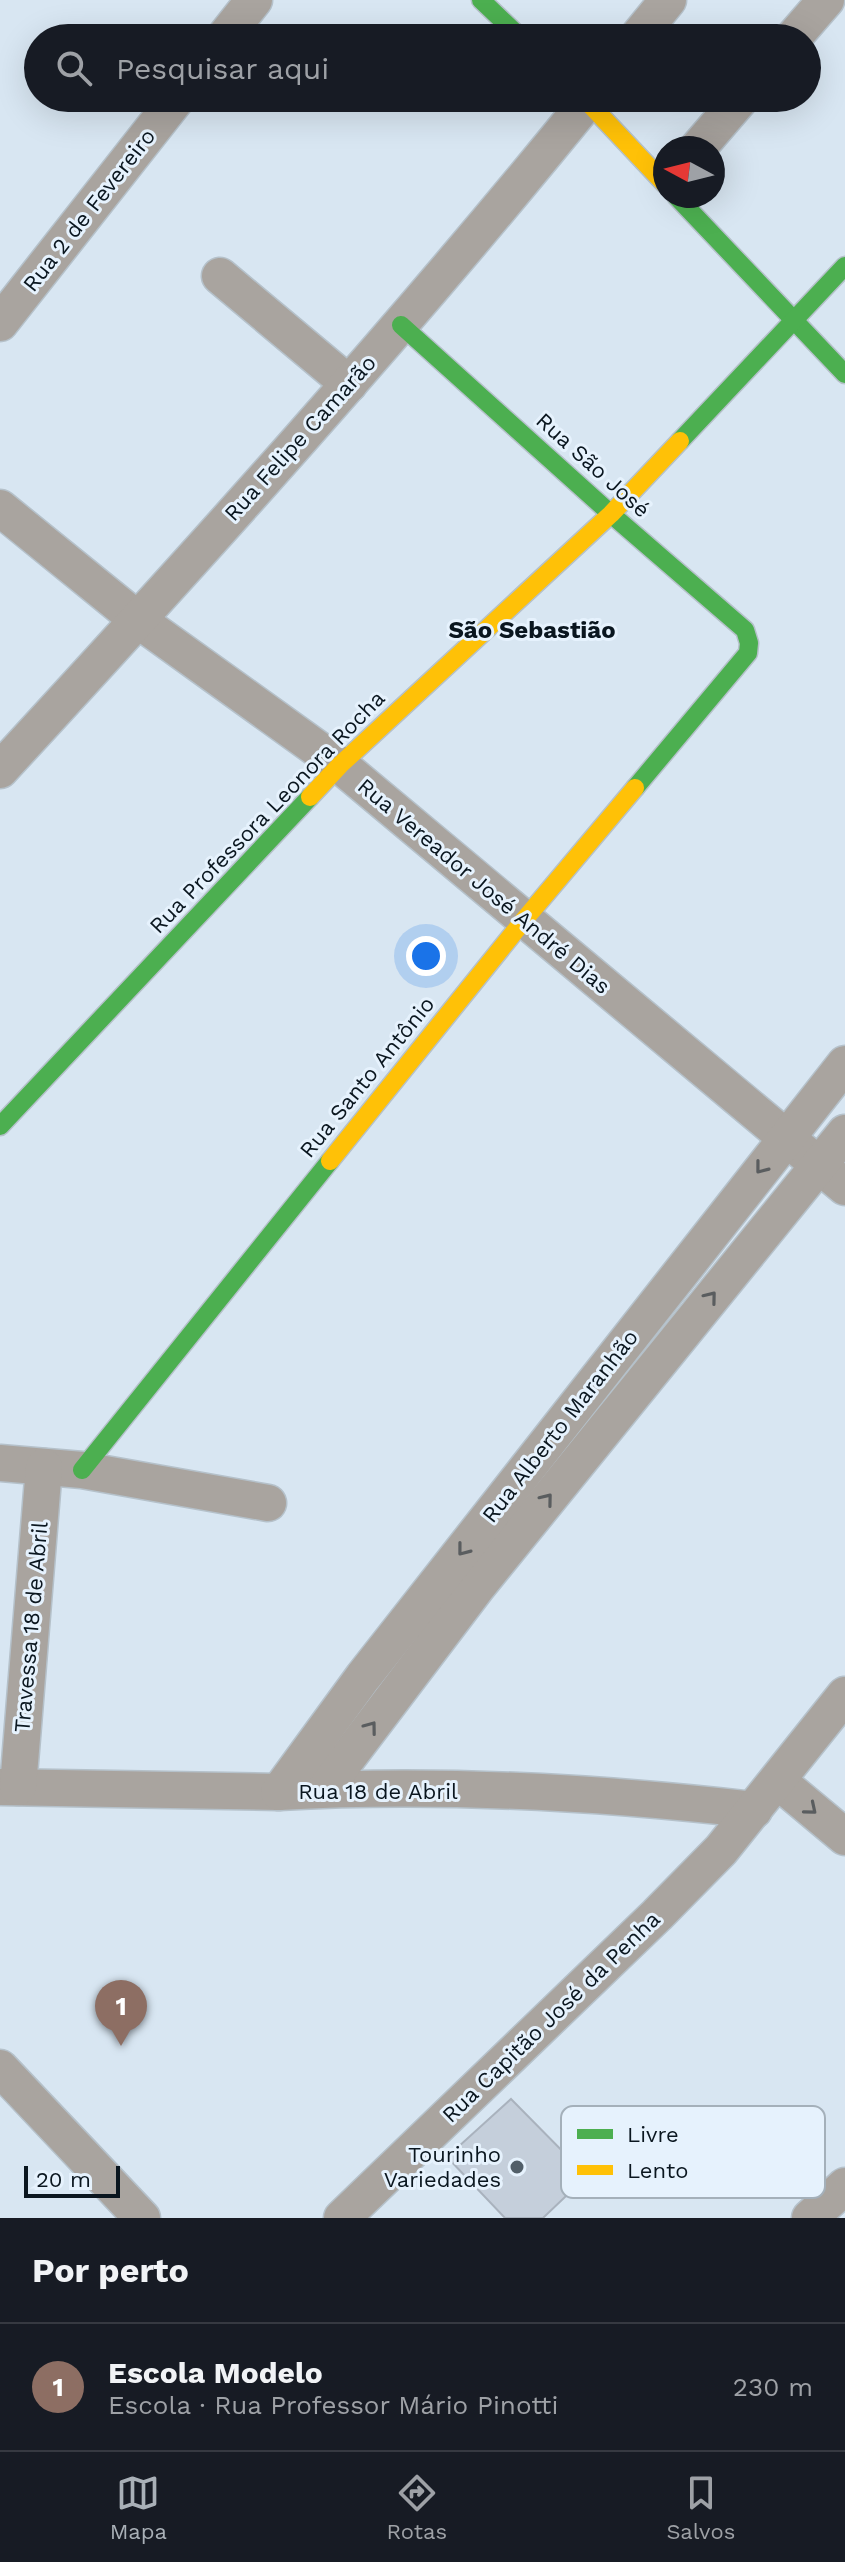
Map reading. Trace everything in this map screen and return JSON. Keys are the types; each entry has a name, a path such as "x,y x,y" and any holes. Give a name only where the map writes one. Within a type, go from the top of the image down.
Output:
{"street":[{"path":"235,24 254,0"},
{"path":"481,0 506,24"},
{"path":"648,24 668,0"},
{"path":"805,24 826,0"},
{"name":"Rua 2 de Fevereiro","path":"0,323 166,112"},
{"name":"Rua Felipe Camarão","path":"0,770 401,325 576,112"},
{"path":"599,112 653,171"},
{"path":"708,136 729,112"},
{"path":"687,208 845,374"},
{"name":"Rua Professora Leonora Rocha","path":"0,1126 340,765 611,514 845,266"},
{"path":"220,276 349,384"},
{"name":"Rua São José","path":"401,325 745,630 749,643"},
{"name":"Rua Vereador José André Dias","path":"0,508 138,620 340,765 832,1176"},
{"name":"Rua Santo Antônio","path":"82,1470 524,920 742,662 748,653 749,643"},
{"name":"Rua Alberto Maranhão","path":"279,1792 363,1677 845,1064"},
{"name":"Rua Alberto Maranhão","path":"324,1789 477,1587 594,1441 832,1176 845,1133"},
{"path":"567,1417 594,1441"},
{"path":"0,1463 82,1470 268,1503"},
{"name":"Travessa 18 de Abril","path":"9,1787 44,1467"},
{"name":"Rua Capitão José da Penha","path":"342,2218 657,1915 721,1850 778,1781 832,1740 845,1695"},
{"path":"778,1781 845,1837"},
{"name":"Rua 18 de Abril","path":"9,1787 279,1792 324,1789 534,1792 619,1796 754,1810"},
{"path":"2,2073 142,2218"}],"building":[{"name":"Tourinho Variedades","path":"511,2099 561,2150 561,2198 564,2198 543,2218 505,2218 447,2157"}],"traffic: fast":[{"path":"481,0 506,24"},
{"path":"687,208 845,374"},
{"path":"680,441 845,266"},
{"path":"401,325 745,630 748,653 635,788"},
{"path":"0,1126 310,797"},
{"path":"82,1470 330,1161"}],"traffic: slow":[{"path":"597,112 653,171"},
{"path":"310,797 340,765 611,514 680,441"},
{"path":"330,1161 635,788"}],"place":[{"name":"Escola Modelo","path":"121,2046"},
{"name":"Tourinho Variedades","path":"517,2167"}],"district":[{"name":"São Sebastião","path":"532,630"}]}
